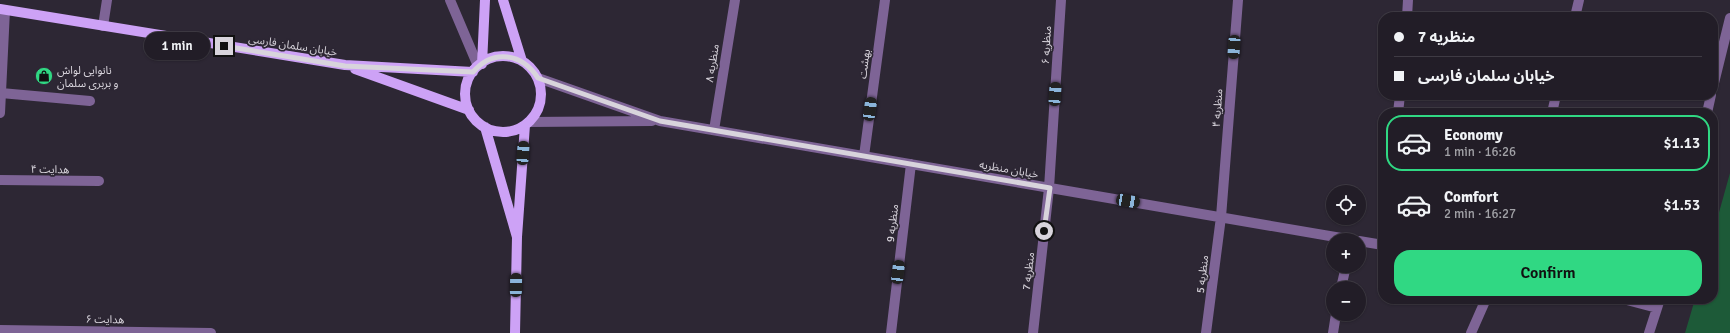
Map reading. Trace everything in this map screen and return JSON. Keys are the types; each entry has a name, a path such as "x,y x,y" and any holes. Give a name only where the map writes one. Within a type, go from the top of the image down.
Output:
{"main road":[{"path":"345,66 478,67 499,57 511,57 522,61 532,69 538,78 541,90 541,102 537,113 527,124 508,132 496,131 485,127 475,120 469,110 466,98 466,87 478,67 485,0"},
{"path":"503,0 522,61"},
{"name":"خیابان سلمان فارسی","path":"2,9 345,66"},
{"path":"345,66 469,110"},
{"path":"515,333 517,237 527,124"},
{"path":"485,127 517,237"}],"street":[{"path":"103,26 107,0"},
{"path":"450,0 478,67"},
{"name":"منظریه ۸","path":"714,130 735,0"},
{"name":"بهشت","path":"864,156 885,0"},
{"name":"منظریه ۶","path":"1050,188 1061,0"},
{"name":"منظریه ۴","path":"1221,217 1238,0"},
{"path":"1407,12 1408,0"},
{"path":"1576,12 1579,0"},
{"path":"0,113 2,9"},
{"path":"1718,67 1730,18"},
{"path":"538,78 660,121"},
{"path":"1,93 90,101"},
{"path":"527,124 660,121"},
{"name":"خیابان منظریه","path":"660,121 1326,235"},
{"name":"منظریه 9","path":"890,333 911,164"},
{"name":"هدایت ۴","path":"0,180 99,181"},
{"name":"منظریه 7","path":"1032,333 1050,188"},
{"name":"منظریه 5","path":"1206,333 1221,217"},
{"path":"1366,242 1378,244"},
{"path":"1471,333 1484,304"},
{"path":"1649,333 1658,304"},
{"path":"1333,333 1335,321"},
{"name":"هدایت ۶","path":"0,330 210,333"}],"green space":[{"path":"1730,173 1730,333 1685,333 1694,304 1718,304 1718,216"}],"place":[{"name":"نانوایی لواش و بربری سلمان","path":"44,76"}],"route":[{"path":"224,46 345,66 473,72 478,66 488,60 499,57 511,57 522,61 532,69 538,78 660,121 1050,188 1044,231"}]}
